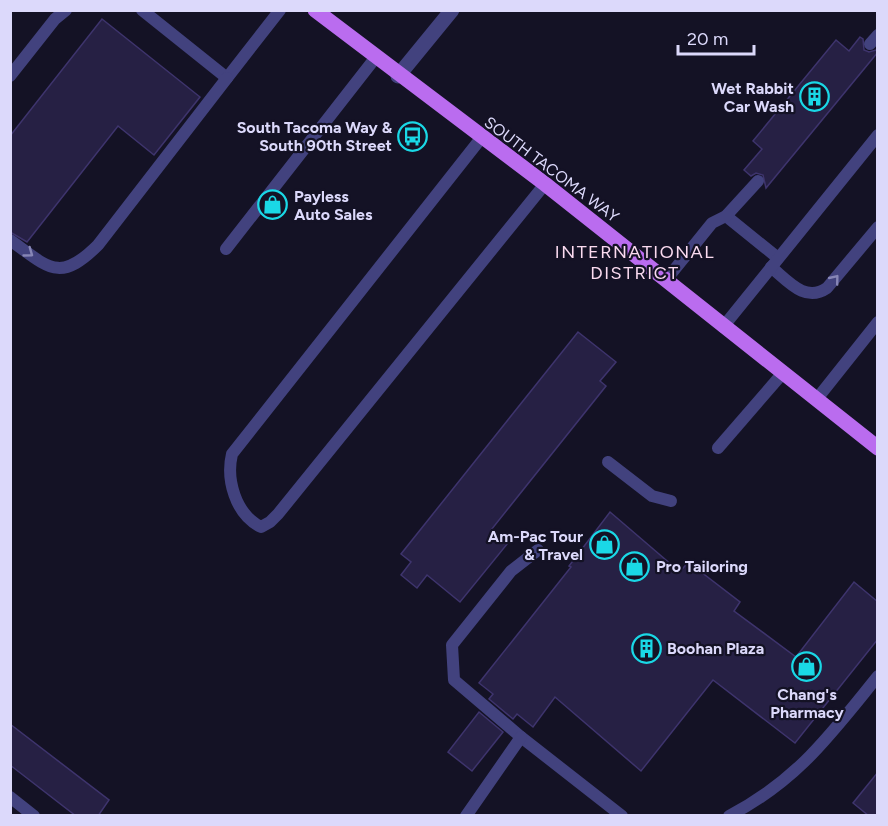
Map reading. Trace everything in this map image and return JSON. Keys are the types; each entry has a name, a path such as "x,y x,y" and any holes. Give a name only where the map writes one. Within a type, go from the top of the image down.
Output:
{"main road":[{"name":"SOUTH TACOMA WAY","path":"315,10 398,76 545,184 878,448"}],"street":[{"path":"398,76 452,10"}],"lane":[{"path":"10,76 52,15 66,10"},
{"path":"142,10 227,78"},
{"path":"10,240 48,267 63,268 80,263 98,245 280,10"},
{"path":"226,249 376,57"},
{"path":"723,327 878,135"},
{"path":"482,137 232,454 228,470 234,492 252,523 261,527 278,514 545,184"},
{"path":"666,280 712,223 726,216 758,181"},
{"path":"726,216 798,290 809,294 819,294 827,288 878,226"},
{"path":"816,400 878,322"},
{"path":"718,448 782,374"},
{"path":"608,462 652,496 671,501"},
{"path":"538,550 511,571 452,645 454,680 521,737 622,816"},
{"path":"729,816 764,796 802,766 878,676"},
{"path":"466,816 521,737"},
{"path":"10,797 34,816"}],"building":[{"path":"102,19 200,97 154,155 118,126 27,242 10,232 10,136"},
{"name":"Wet Rabbit Car Wash","path":"860,37 863,39 864,50 878,52 766,188 763,175 756,173 751,176 744,170 762,149 753,141 836,40 849,51"},
{"path":"578,332 616,362 600,381 606,386 491,530 508,543 460,602 427,575 417,588 401,575 411,562 401,554"},
{"name":"Boohan Plaza","path":"610,512 680,572 688,562 740,602 734,611 796,657 854,582 878,602 878,639 795,743 713,680 641,771 555,697 533,727 517,714 513,719 489,699 493,694 479,683 571,567 569,566"},
{"path":"479,712 503,732 472,771 448,752"},
{"path":"10,724 109,800 98,816 76,816 10,765"},
{"path":"878,772 878,816 869,816 853,803"}],"place":[{"name":"Wet Rabbit Car Wash","path":"815,97"},
{"name":"South Tacoma Way & South 90th Street","path":"413,136"},
{"name":"Payless Auto Sales","path":"273,205"},
{"name":"Am-Pac Tour & Travel","path":"604,545"},
{"name":"Pro Tailoring","path":"635,566"},
{"name":"Boohan Plaza","path":"646,648"},
{"name":"Chang's Pharmacy","path":"807,666"}],"district":[{"name":"INTERNATIONAL DISTRICT","path":"635,262"}]}
